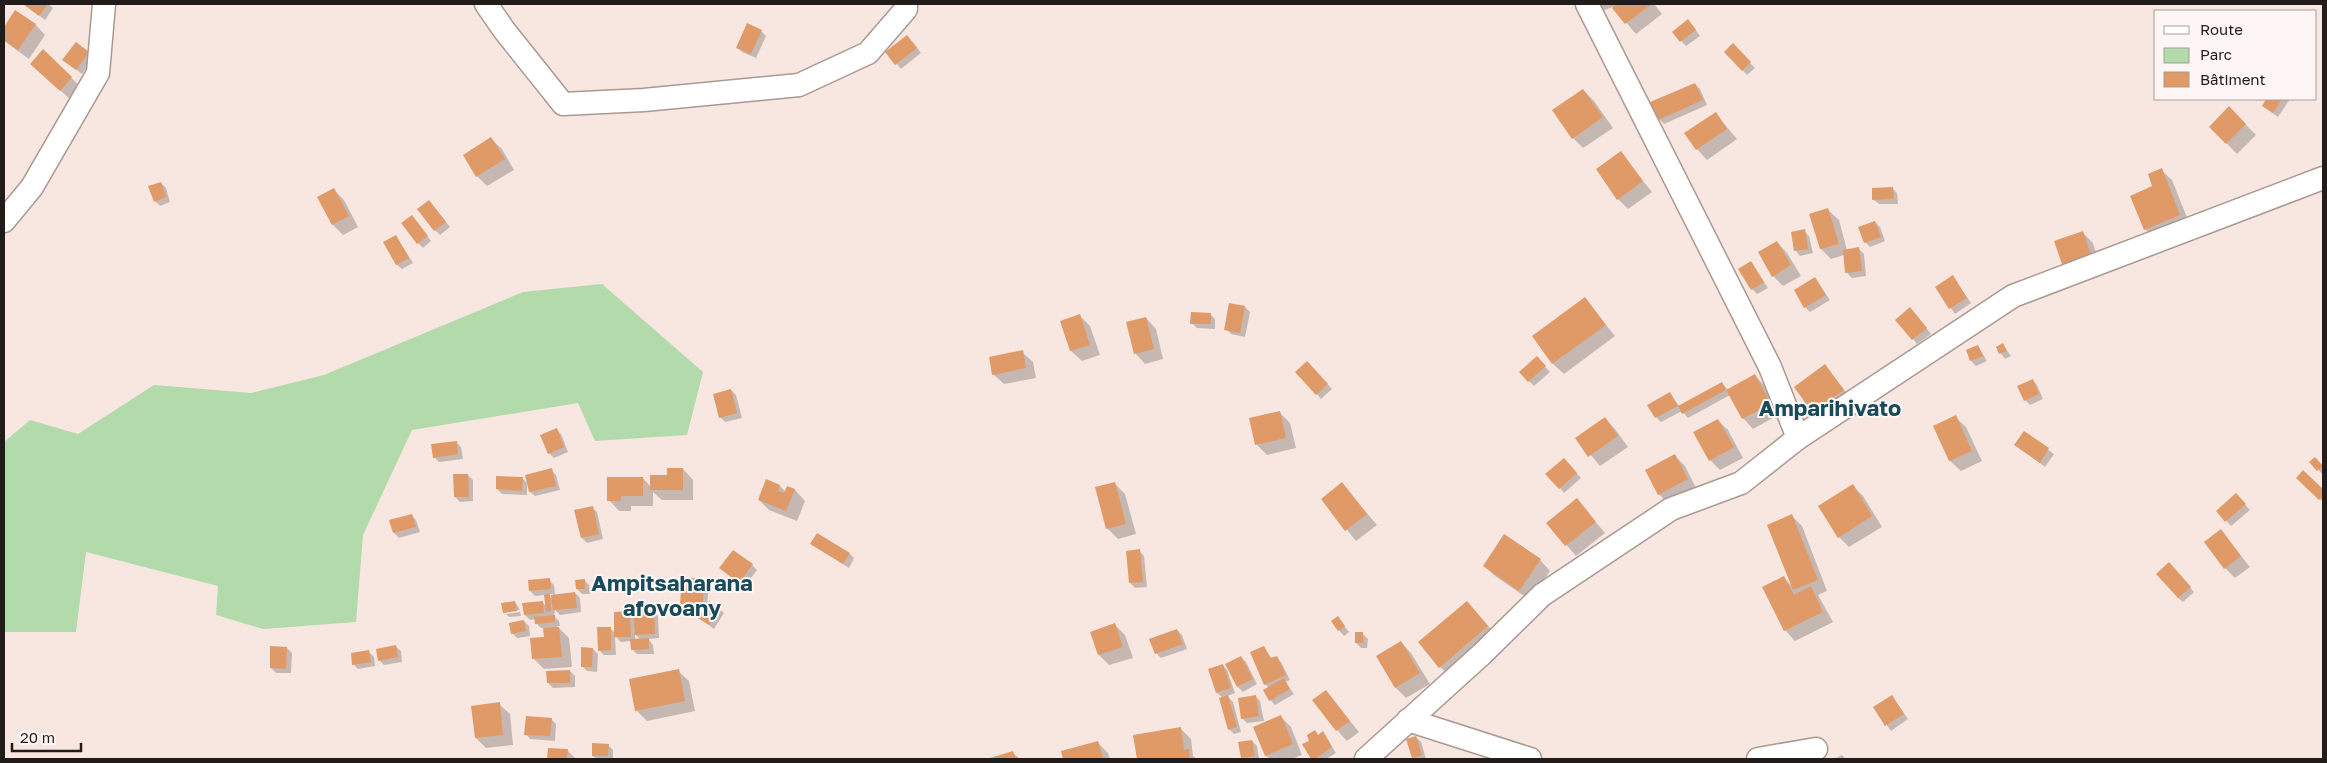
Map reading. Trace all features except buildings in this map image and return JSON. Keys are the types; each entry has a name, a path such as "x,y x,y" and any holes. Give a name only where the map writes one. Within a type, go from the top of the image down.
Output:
{"street":[{"path":"4,221 32,187 98,73 104,4"},
{"path":"486,4 504,30 563,104 644,100 799,85 868,53 906,8 906,4"},
{"path":"1587,4 1770,366 1798,438"},
{"path":"1366,759 1482,654 1542,595 1671,509 1741,483 1798,438 2013,296 2323,178"},
{"path":"1408,720 1530,759"},
{"path":"1758,759 1816,749"}],"green space":[{"path":"602,284 703,372 687,435 595,441 578,403 412,430 363,535 356,622 263,629 216,615 218,586 86,552 76,632 4,632 4,442 30,420 78,434 154,385 251,393 324,375 523,292"}],"district":[{"name":"Amparihivato","path":"1830,407"},
{"name":"Ampitsaharana afovoany","path":"672,594"}]}
